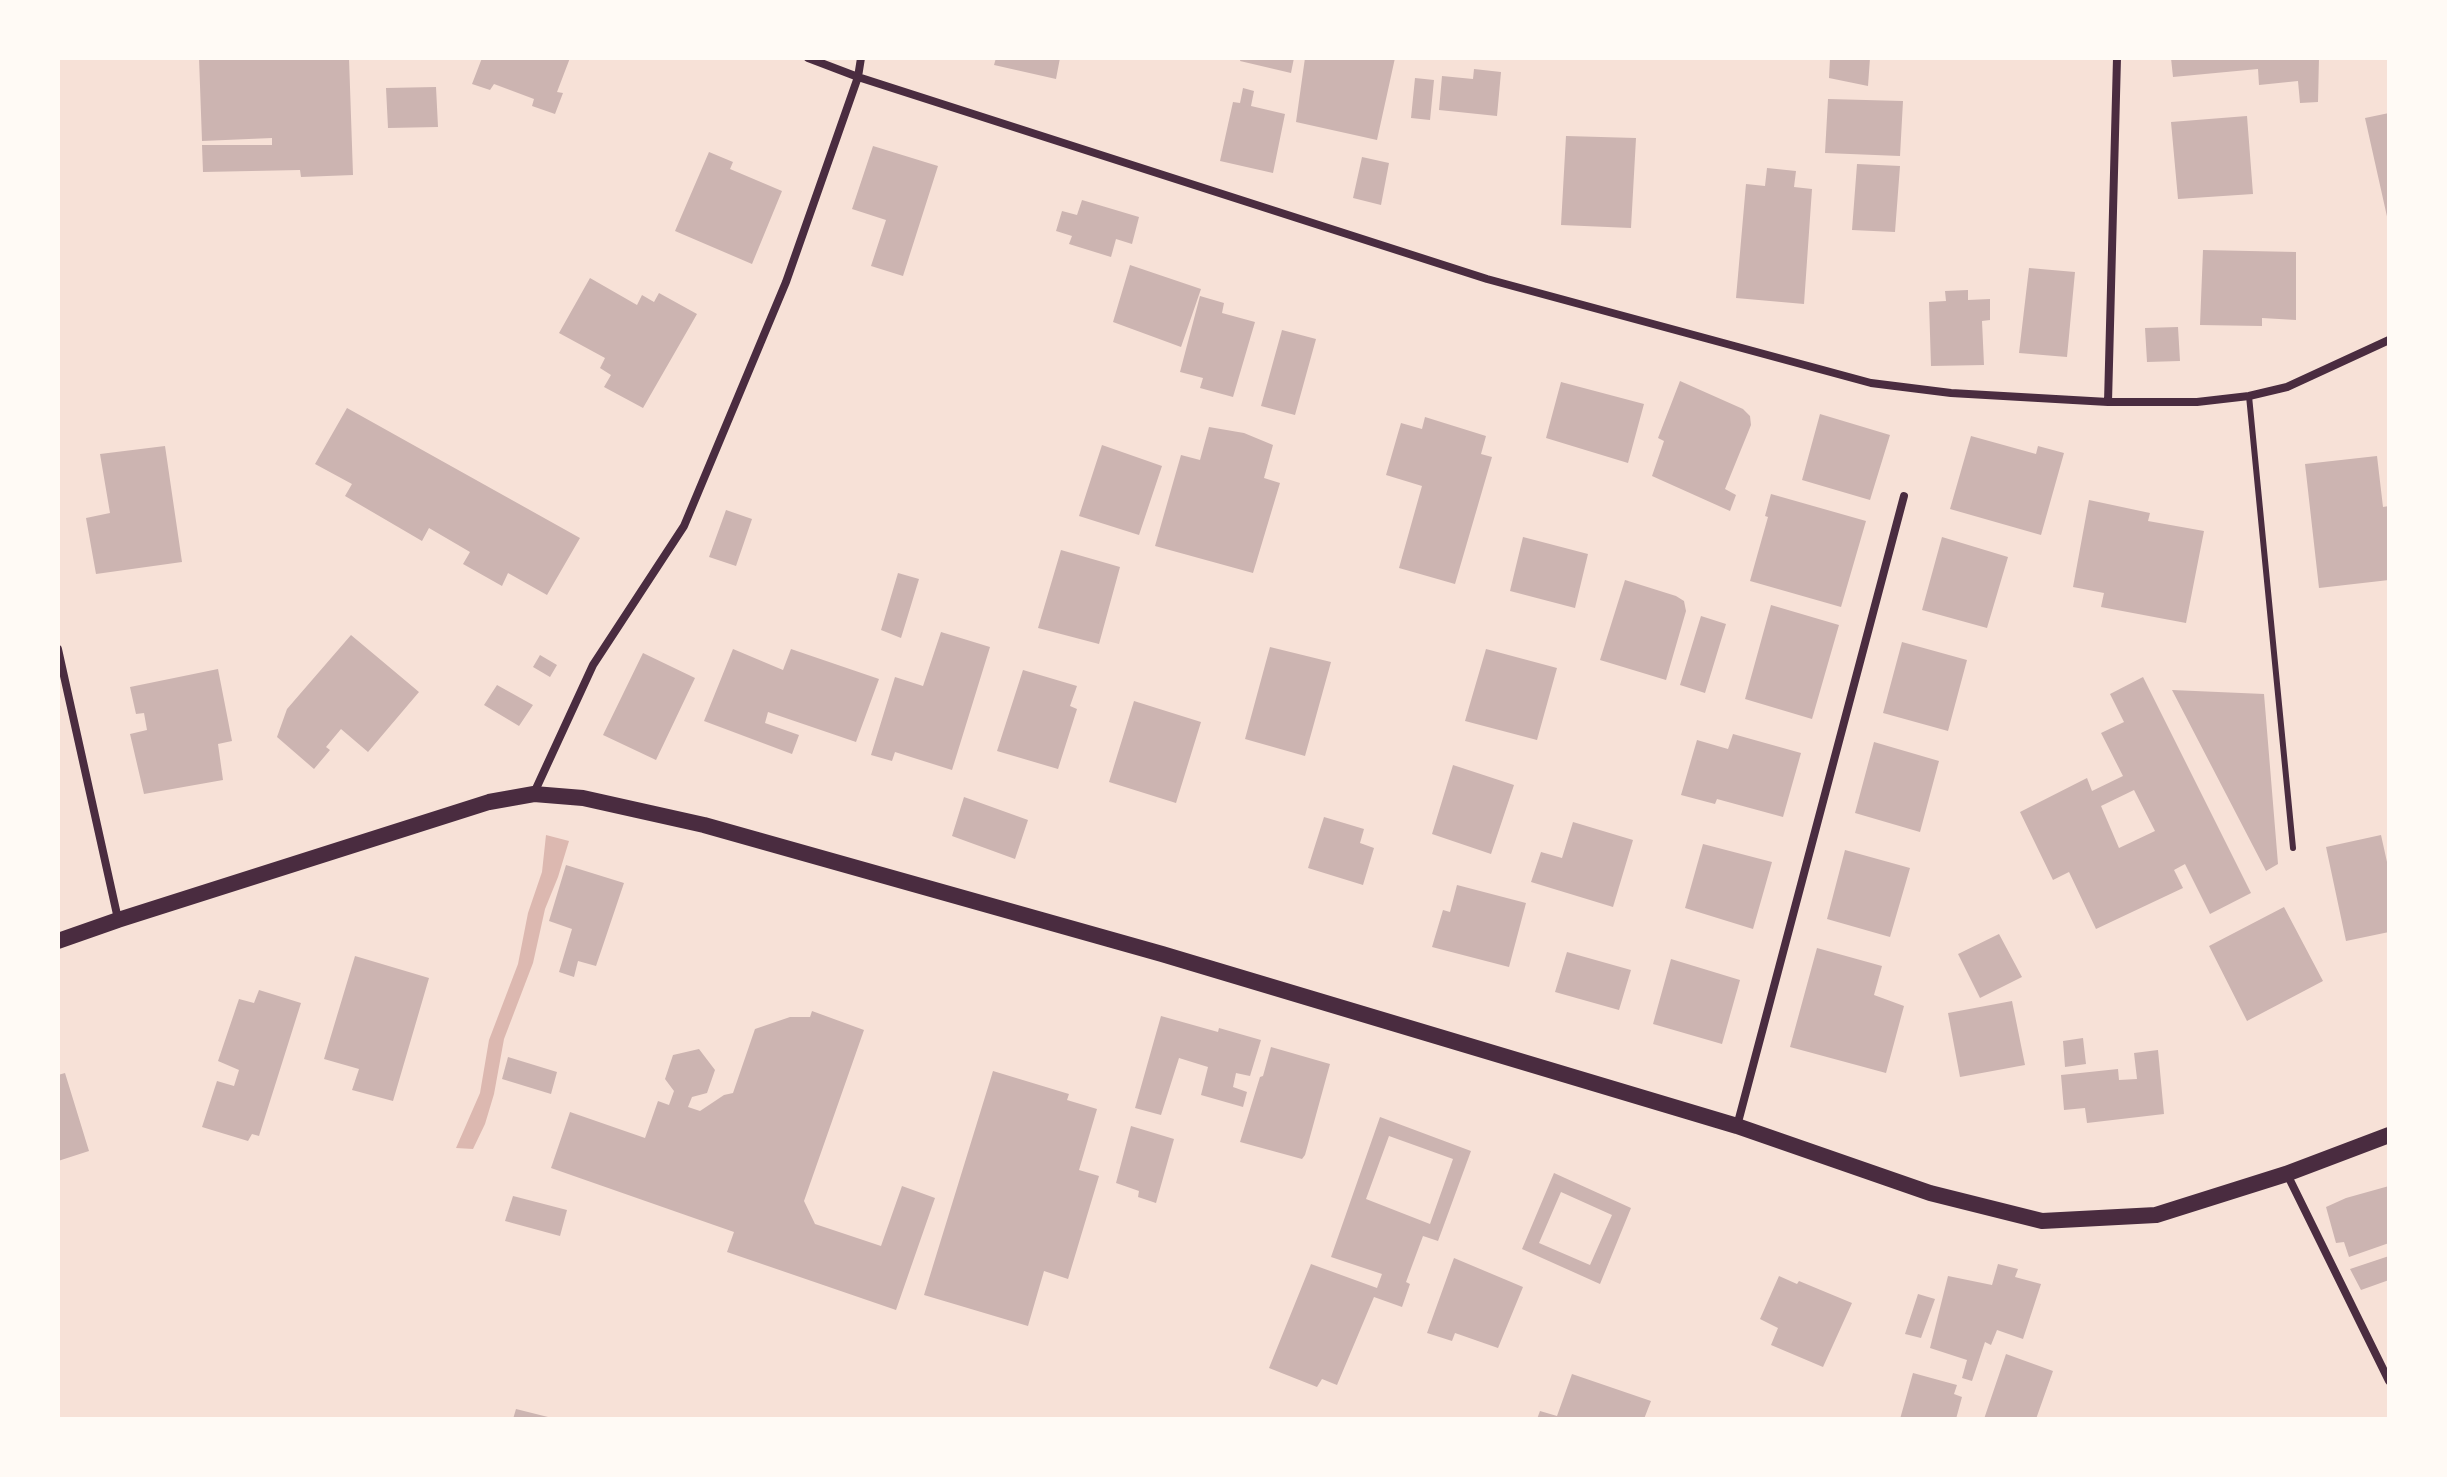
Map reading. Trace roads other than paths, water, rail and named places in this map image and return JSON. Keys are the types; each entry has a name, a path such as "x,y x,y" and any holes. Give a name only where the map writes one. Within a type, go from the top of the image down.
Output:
{"main road":[{"path":"58,941 489,802 534,794 583,798 704,825 1162,954 1737,1126 1930,1193 2042,1221 2156,1215 2286,1174 2389,1135"}],"street":[{"path":"808,58 858,77 1487,279 1871,383 1951,393 2108,402 2197,402 2249,396 2287,387 2389,340"},
{"path":"534,794 593,665 684,526 786,282 858,77 861,58"},
{"path":"2108,402 2117,58"},
{"path":"1737,1126 1904,496"},
{"path":"58,649 118,920"},
{"path":"2286,1174 2389,1381"}],"lane":[{"path":"2249,396 2293,848"}]}
